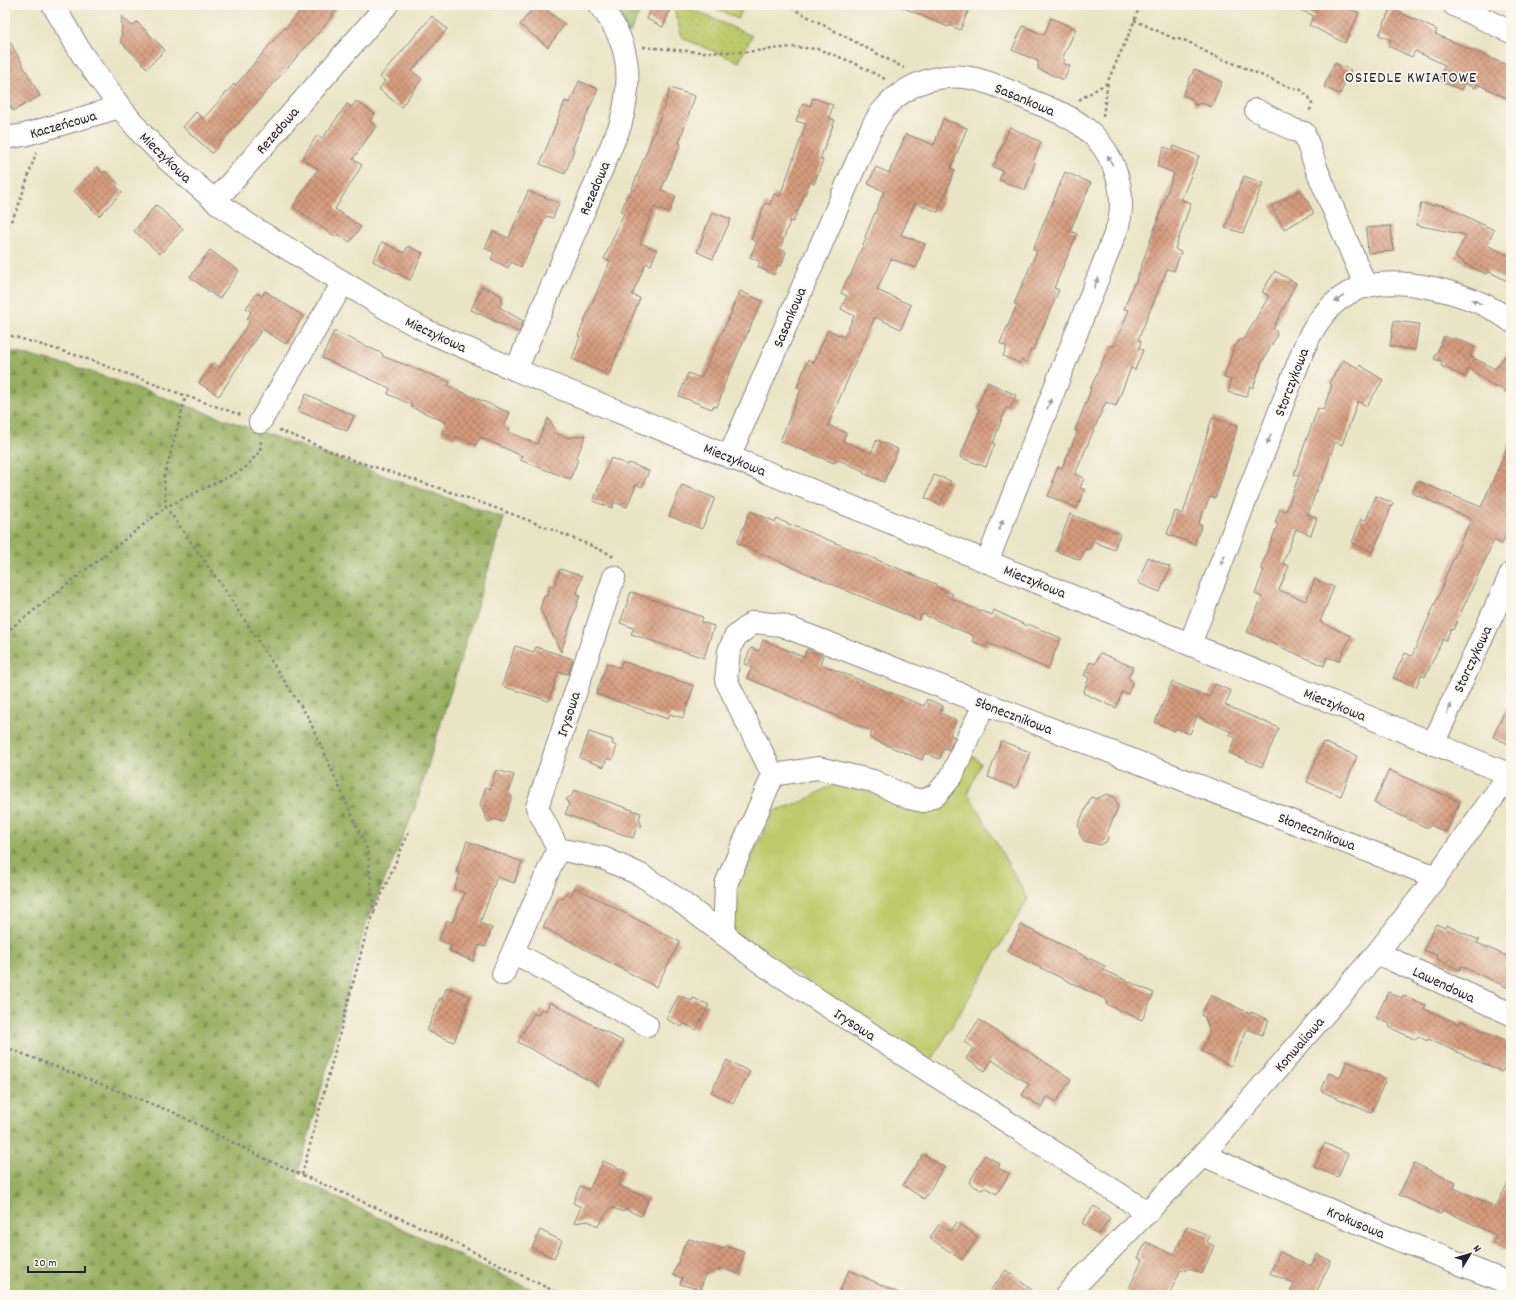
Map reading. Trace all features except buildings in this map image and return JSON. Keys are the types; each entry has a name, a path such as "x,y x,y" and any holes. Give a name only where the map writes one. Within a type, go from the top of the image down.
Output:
{"street":[{"name":"Mieczykowa","path":"53,5 83,56 120,107 142,134 215,201 252,227 343,283 427,331 516,370 1510,775"},
{"name":"Rezedowa","path":"215,201 387,5"},
{"name":"Rezedowa","path":"516,370 620,126 626,107 629,85 627,64 622,45 616,30 606,13 599,5"},
{"path":"1454,5 1511,32"},
{"name":"Sasankowa","path":"729,457 867,139 875,122 883,110 906,90 927,80 950,76 966,76 984,81 1060,113 1085,128 1098,141 1109,156 1121,191 1120,218 1115,234 987,562"},
{"name":"Kaczeńcowa","path":"5,138 43,130 120,107"},
{"path":"1256,110 1304,133 1317,170 1366,287"},
{"path":"261,422 343,283"},
{"name":"Storczykowa","path":"1190,644 1310,335 1319,319 1345,295 1381,283 1407,283 1445,290 1460,295 1492,309 1511,321"},
{"name":"Irysowa","path":"614,568 537,807 558,849 603,858 641,875 676,898 764,965 1147,1212"},
{"name":"Storczykowa","path":"1433,744 1511,574"},
{"name":"Słonecznikowa","path":"773,775 726,680 729,651 735,637 754,622 781,625 1436,877"},
{"path":"724,935 726,884 773,775 818,768 873,781 909,798 923,801 937,794 952,776 969,735 985,704"},
{"name":"Konwaliowa","path":"1066,1295 1203,1155 1378,953 1436,877 1510,775"},
{"path":"503,974 558,849"},
{"path":"513,952 647,1025"},
{"name":"Lawendowa","path":"1378,953 1511,1014"},
{"name":"Krokusowa","path":"1203,1155 1387,1236 1511,1284"}],"path":[{"path":"786,5 927,80"},
{"path":"1060,113 1089,92 1107,83 1140,5"},
{"path":"1134,20 1174,38 1187,41 1212,54 1286,86 1301,90 1309,97 1312,104 1304,133"},
{"path":"622,45 700,52 745,52 792,47 818,49 852,62 906,90"},
{"path":"1098,141 1102,128 1108,79"},
{"path":"5,232 17,210 43,130"},
{"path":"5,334 82,357 261,422 352,460 486,504 578,539 610,554 614,568"},
{"path":"186,396 164,477 166,507 220,583 308,717 368,851 374,913"},
{"path":"5,633 166,507 244,469 260,451 261,422"},
{"path":"302,1175 365,938 374,913 410,829"},
{"path":"5,1047 175,1112 261,1157 443,1237 562,1295"}],"green space":[{"path":"611,5 643,5 630,34"},
{"path":"673,5 682,5 752,36 739,62 682,38"},
{"path":"709,5 744,5 738,19"},
{"path":"5,350 83,369 504,518 414,811 365,926 297,1179 544,1295 5,1295"},
{"path":"970,754 981,763 968,793 1028,899 930,1063 733,932 737,887 774,811 804,801 826,788 846,784 917,810"}],"district":[{"name":"OSIEDLE KWIATOWE","path":"1411,76"}]}
